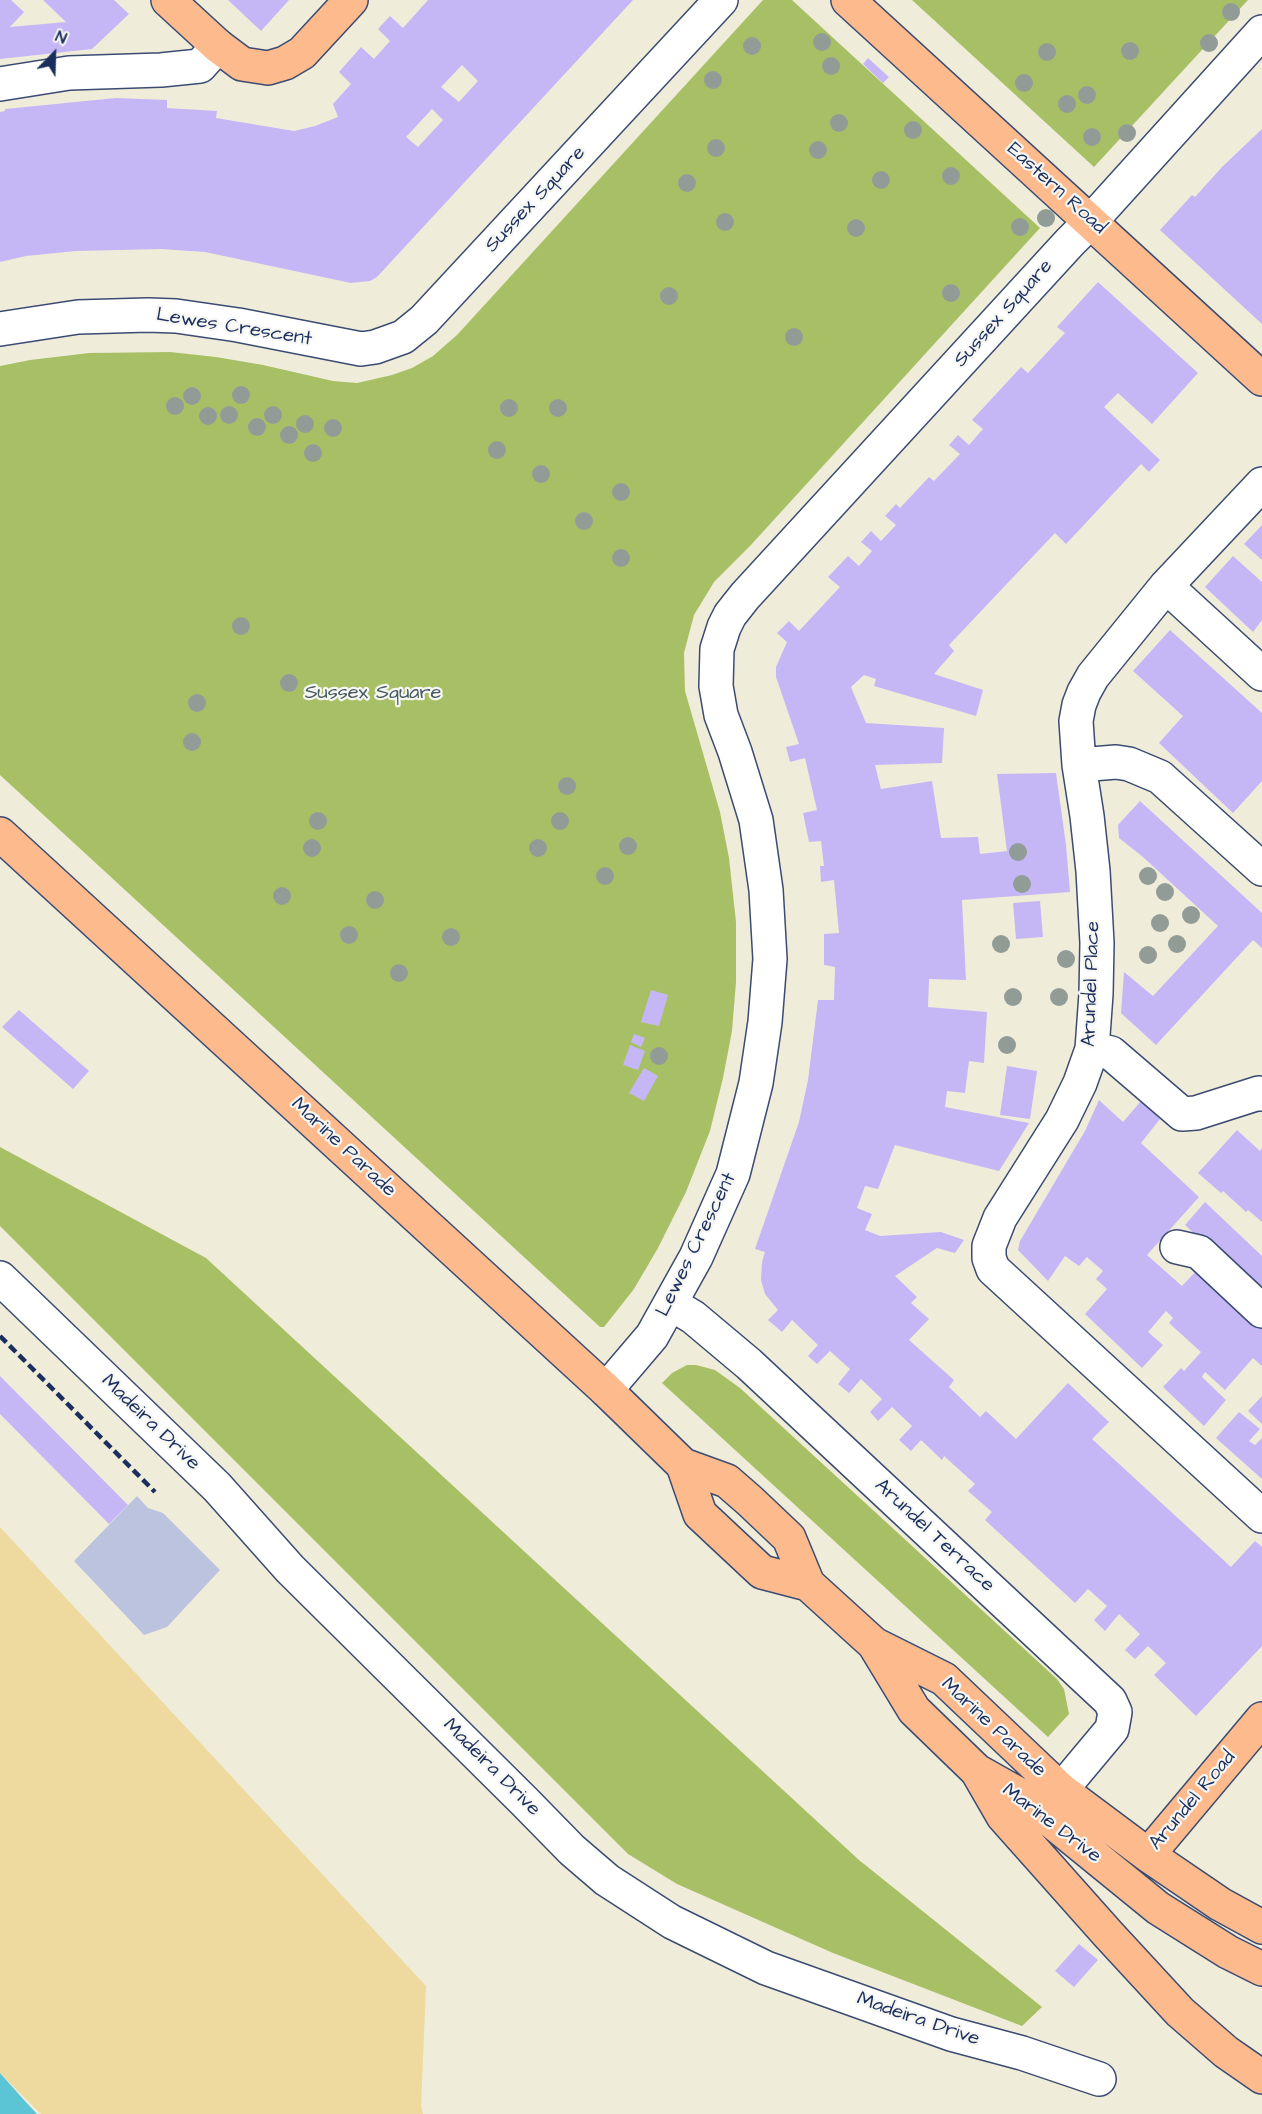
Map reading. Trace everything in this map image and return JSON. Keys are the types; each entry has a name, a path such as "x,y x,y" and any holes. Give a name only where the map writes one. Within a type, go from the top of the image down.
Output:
{"main road":[{"path":"168,0 218,46 242,64 268,68 285,63 302,53 351,0"},
{"name":"Eastern Road","path":"848,0 1262,379"},
{"name":"Marine Parade","path":"0,834 606,1390 683,1465 727,1481 750,1501 789,1538 808,1584 874,1644 944,1679 1061,1790 1148,1856"},
{"name":"Marine Parade","path":"683,1465 700,1514 762,1572 808,1584"},
{"name":"Marine Drive","path":"874,1644 914,1710 977,1771 1018,1794 1158,1908 1228,1952 1262,1969"},
{"name":"Arundel Road","path":"1148,1856 1178,1816 1262,1719"},
{"path":"977,1771 1003,1815 1172,2003 1226,2052 1262,2077"},
{"path":"1148,1856 1220,1904 1262,1927"}],"street":[{"name":"Sussex Square","path":"424,321 721,0"},
{"name":"Sussex Square","path":"745,596 1262,32"},
{"path":"0,84 69,73 162,70 200,66 218,46"},
{"name":"Lewes Crescent","path":"0,329 78,317 176,316 238,325 361,349 375,347 403,337 424,321"},
{"name":"Arundel Place","path":"1262,484 1166,586 1093,676 1084,692 1076,721 1079,765 1088,827 1096,933 1096,994 1092,1049 1080,1083 1062,1120 1000,1218 989,1246 989,1258 993,1269 1262,1516"},
{"path":"1166,586 1262,674"},
{"name":"Lewes Crescent","path":"606,1390 652,1336 696,1257 733,1174 756,1083 765,1023 770,958 766,890 756,820 721,715 716,686 716,661 720,638 730,615 745,596"},
{"path":"1079,765 1116,762 1129,764 1160,777 1262,869"},
{"path":"1092,1049 1111,1053 1182,1114 1196,1113 1261,1090"},
{"path":"1177,1247 1199,1252 1262,1311"},
{"name":"Madeira Drive","path":"0,1278 217,1487 290,1569 572,1850 607,1880 672,1922 766,1968 951,2034 1022,2053 1099,2079"},
{"name":"Arundel Terrace","path":"671,1304 701,1323 749,1364 1110,1701 1115,1718 1112,1729 1061,1790"}],"shaded area":[{"path":"137,1496 148,1508 163,1513 220,1570 167,1627 144,1635 74,1561"}],"green space":[{"name":"Sussex Square","path":"763,0 792,0 1040,228 750,546 714,582 694,615 684,653 685,691 720,812 729,858 736,922 736,982 732,1031 710,1131 686,1192 634,1289 604,1327 600,1327 0,775 0,366 89,353 170,352 216,357 333,381 357,383 412,368 433,356 457,335"},
{"path":"912,0 1248,0 1094,167"},
{"path":"0,1147 206,1258 859,1860 1042,2007 1022,2026 833,1953 677,1884 628,1854 0,1226"},
{"path":"687,1365 715,1370 740,1388 1057,1679 1064,1689 1069,1714 1048,1737 662,1383 672,1373"}],"sand":[{"path":"0,1527 426,1986 421,2106 423,2114 41,2114 0,2073"}],"water":[{"path":"0,2073 24,2100 37,2114 0,2114"}],"building":[{"path":"0,0 11,0 24,12 10,27 66,22 43,0 114,0 129,14 92,49 0,59"},
{"path":"228,0 289,0 261,31"},
{"path":"428,0 633,0 377,277 370,281 351,283 205,252 161,249 76,251 26,256 0,262 0,112 5,109 116,98 167,100 167,108 217,111 216,118 294,131 338,117 333,104 351,84 339,72 361,47 374,59 390,41 378,29 390,16 403,28","holes":["462,65 478,81 459,102 441,87","432,109 443,120 418,147 406,137"]},
{"path":"868,58 889,77 883,83 863,64"},
{"path":"1262,129 1262,324 1160,230 1192,195 1195,197 1222,167"},
{"path":"1098,282 1198,373 1152,424 1118,393 1104,407 1160,460 1149,472 1141,464 1066,544 1055,533 949,645 954,651 934,674 983,690 976,716 874,686 876,679 864,675 851,687 866,723 944,728 942,763 875,765 881,789 932,781 941,838 978,837 980,854 1007,851 997,774 1056,773 1070,892 962,900 966,980 929,979 928,1007 987,1012 984,1063 969,1061 965,1093 947,1091 945,1107 1029,1123 999,1171 895,1145 878,1189 865,1186 857,1208 872,1214 865,1230 880,1236 941,1232 964,1240 955,1253 937,1248 895,1276 917,1297 911,1303 929,1319 909,1340 954,1380 949,1387 980,1417 986,1411 1016,1439 1068,1383 1109,1422 1092,1439 1231,1567 1255,1541 1262,1547 1262,1646 1196,1716 1154,1675 1166,1663 1148,1646 1135,1659 1125,1650 1140,1634 1119,1614 1105,1631 1094,1620 1107,1606 1088,1589 1075,1603 985,1520 992,1512 968,1491 975,1484 944,1456 942,1460 921,1440 911,1451 899,1440 912,1426 892,1407 878,1421 870,1412 882,1399 861,1379 849,1393 838,1384 850,1369 830,1351 817,1364 808,1356 818,1345 792,1320 782,1332 768,1320 778,1310 765,1294 761,1280 765,1252 755,1249 799,1122 808,1080 818,1000 834,1000 835,967 824,965 824,934 839,933 834,880 821,882 820,866 824,866 821,841 809,842 803,813 817,810 805,758 790,762 786,747 799,744 776,677 776,667 787,642 777,633 789,621 799,631 840,587 828,577 848,556 859,566 872,551 861,542 871,531 881,541 896,525 885,516 896,504 900,508 929,477 934,481 960,454 949,445 958,435 969,445 983,429 972,420 1021,367 1028,373 1065,333 1057,327"},
{"path":"1262,525 1262,560 1244,544"},
{"path":"1233,556 1262,582 1262,620 1253,632 1205,587"},
{"path":"1170,630 1262,713 1262,781 1233,813 1159,743 1183,716 1133,671"},
{"path":"1140,801 1262,913 1262,948 1253,940 1156,1045 1121,1013 1124,972 1153,996 1218,926 1119,838 1118,825"},
{"path":"1040,901 1043,937 1016,939 1013,903"},
{"path":"651,990 668,995 659,1026 641,1022"},
{"path":"19,1010 89,1071 73,1089 2,1027"},
{"path":"634,1034 645,1038 641,1047 631,1042"},
{"path":"630,1045 645,1051 638,1070 623,1065"},
{"path":"1007,1066 1037,1071 1030,1119 1000,1115"},
{"path":"644,1068 658,1076 644,1101 629,1093"},
{"path":"1099,1100 1123,1122 1141,1101 1160,1119 1141,1143 1199,1197 1147,1255 1182,1286 1199,1268 1262,1327 1262,1366 1253,1358 1225,1390 1205,1372 1202,1377 1226,1400 1204,1426 1163,1387 1181,1368 1184,1371 1201,1352 1169,1323 1173,1318 1166,1311 1148,1332 1163,1345 1142,1368 1085,1314 1107,1289 1096,1279 1103,1271 1087,1257 1079,1266 1065,1256 1048,1281 1018,1250 1020,1241 1085,1131"},
{"path":"1237,1130 1260,1151 1262,1148 1262,1222 1248,1210 1246,1212 1223,1191 1221,1193 1198,1173"},
{"path":"1205,1202 1262,1256 1262,1297 1185,1225"},
{"path":"0,1376 128,1505 109,1524 0,1414"},
{"path":"1262,1396 1262,1424 1248,1411"},
{"path":"1239,1412 1260,1429 1249,1441 1255,1445 1262,1438 1262,1479 1216,1438"},
{"path":"1079,1944 1098,1960 1074,1987 1055,1971"}],"railway":[{"path":"0,1336 155,1492"}]}
